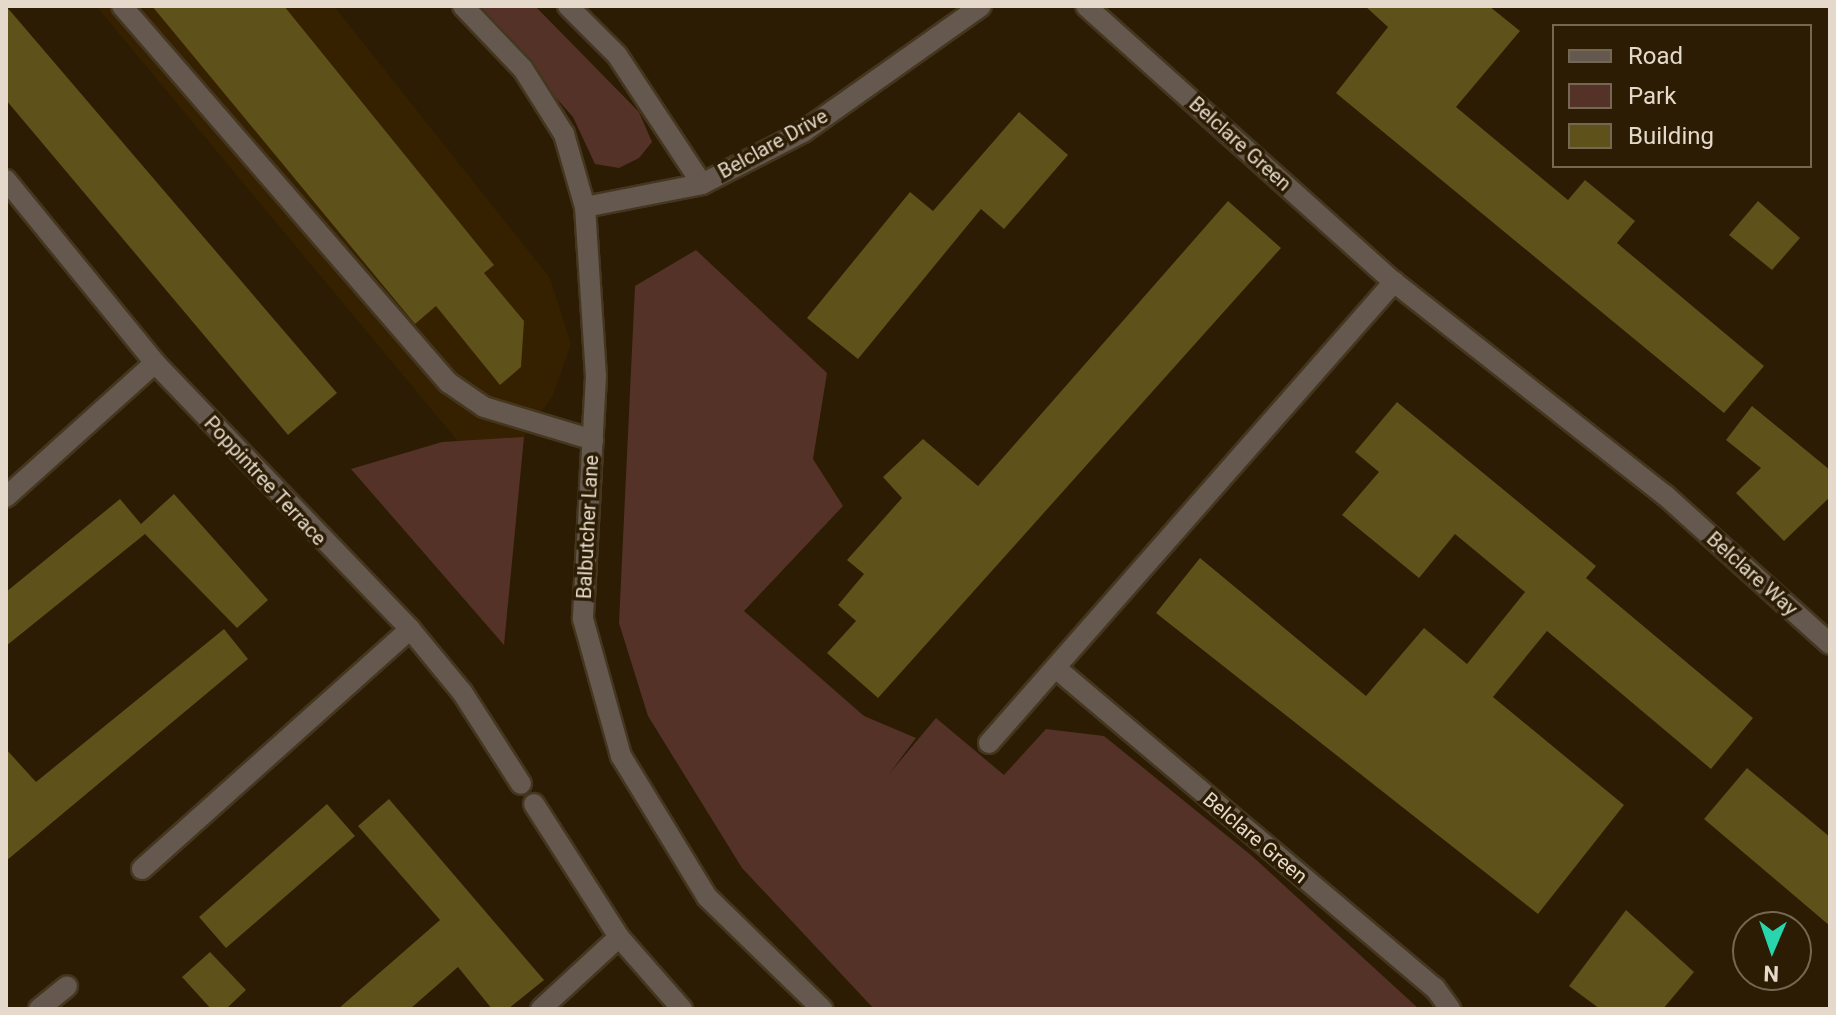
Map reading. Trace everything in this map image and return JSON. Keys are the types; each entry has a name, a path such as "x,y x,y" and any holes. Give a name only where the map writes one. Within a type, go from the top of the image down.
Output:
{"street":[{"path":"122,6 449,383 484,407 593,440"},
{"name":"Balbutcher Lane","path":"463,6 523,69 564,134 585,207 593,440 583,619 621,756 707,897 822,1009"},
{"path":"568,6 617,55 702,184"},
{"name":"Belclare Drive","path":"585,207 702,184 803,132 981,6"},
{"name":"Belclare Green","path":"1086,6 1394,282 1674,504"},
{"name":"Poppintree Terrace","path":"6,180 155,363 410,629 462,692 521,784"},
{"path":"989,743 1394,282"},
{"path":"6,497 155,363"},
{"name":"Belclare Way","path":"1674,504 1830,644"},
{"path":"142,869 410,629"},
{"name":"Belclare Green","path":"1057,669 1435,988 1450,1009"},
{"path":"534,804 619,937 682,1009"},
{"path":"541,1009 619,937"},
{"path":"39,1009 67,986"}],"shaded area":[{"path":"96,6 334,6 550,278 571,344 553,395 524,437 461,445"}],"green space":[{"path":"474,6 535,6 639,112 652,142 639,158 619,168 595,164 573,117"},
{"path":"696,250 827,373 813,459 843,506 744,611 864,716 916,738 889,774 936,718 1004,775 1046,729 1104,736 1252,856 1419,1009 874,1009 742,868 648,716 619,623 635,286"},
{"path":"524,437 504,645 351,469 442,442"}],"building":[{"path":"6,6 337,393 288,435 6,100"},
{"path":"152,6 284,6 494,265 484,273 524,321 521,367 500,385 436,306 415,324"},
{"path":"1365,6 1489,6 1520,31 1456,107 1568,200 1585,180 1635,221 1617,243 1764,366 1724,413 1336,93 1388,27"},
{"path":"1019,112 1068,155 1004,229 981,209 858,359 807,318 910,192 933,211"},
{"path":"1228,201 1281,248 878,698 827,653 856,621 838,605 864,574 847,560 902,498 883,477 923,439 978,486"},
{"path":"1758,201 1800,238 1772,270 1729,235"},
{"path":"1397,402 1596,566 1586,578 1753,718 1711,769 1547,631 1493,697 1624,805 1538,914 1156,613 1200,558 1366,696 1424,628 1467,664 1525,592 1455,534 1419,578 1342,515 1379,472 1355,452"},
{"path":"1752,406 1830,470 1830,497 1784,541 1736,493 1761,468 1726,440"},
{"path":"174,494 268,600 237,628 145,534 6,646 6,592 120,499 141,524"},
{"path":"224,629 248,659 6,861 6,749 36,782"},
{"path":"1747,768 1830,837 1830,926 1704,819"},
{"path":"389,799 544,980 508,1009 492,1009 458,967 410,1009 338,1009 440,920 358,826"},
{"path":"327,804 355,836 226,948 199,917"},
{"path":"1626,910 1694,972 1663,1009 1600,1009 1569,986"},
{"path":"210,952 246,990 226,1009 211,1009 182,977"}]}
